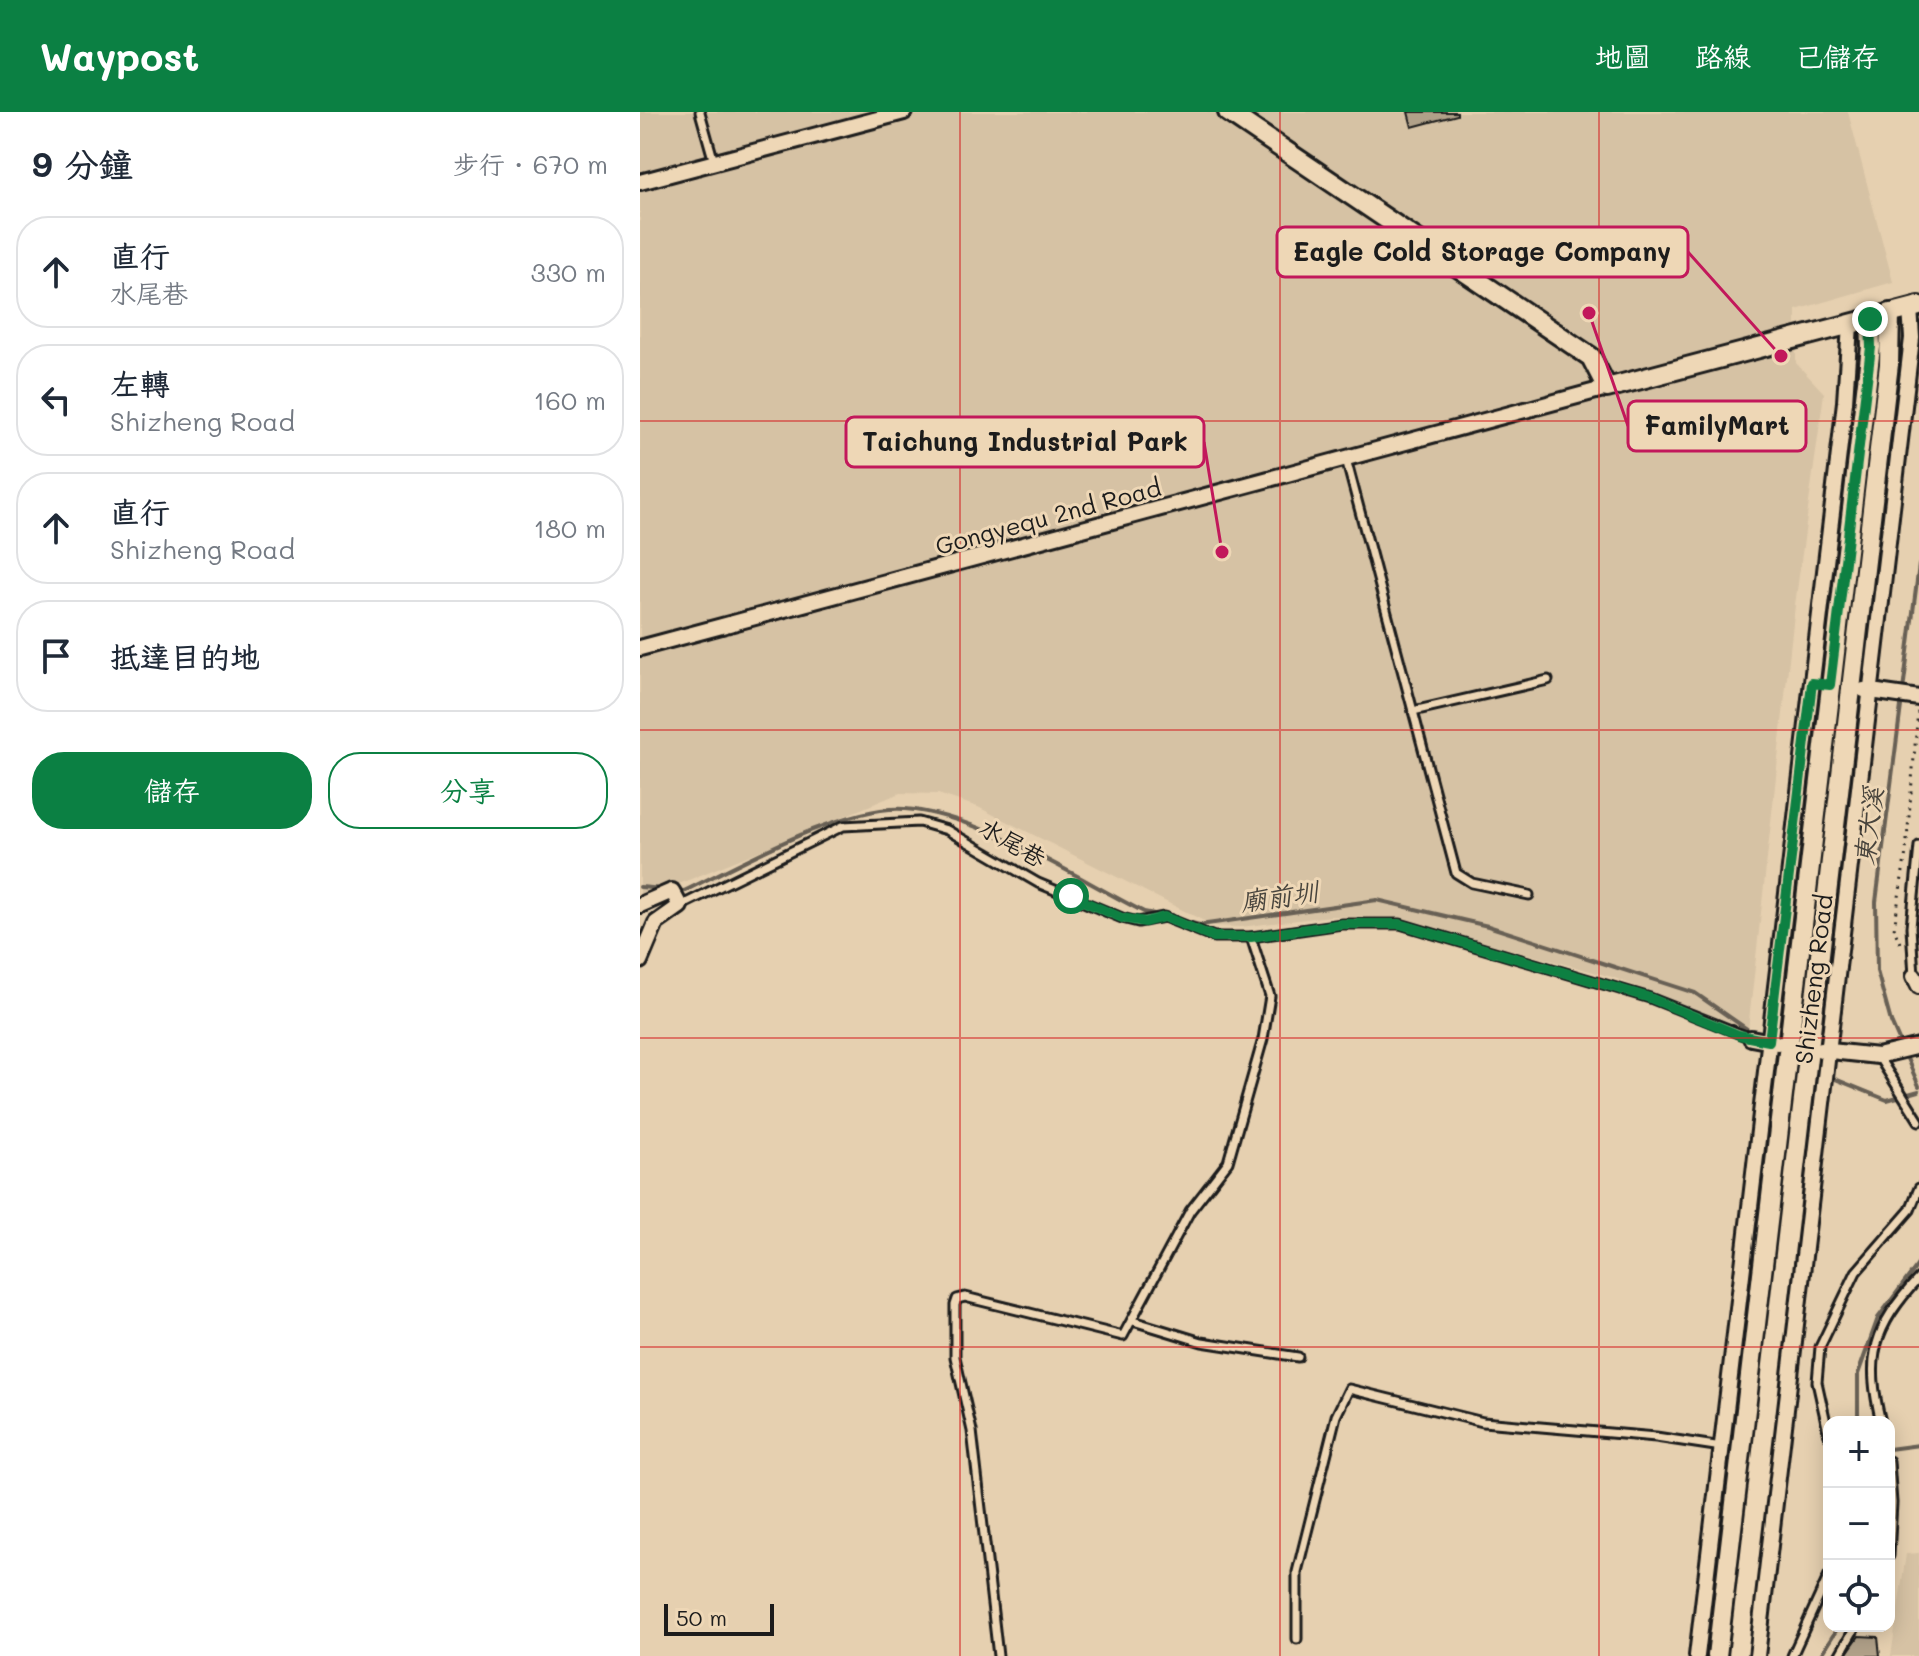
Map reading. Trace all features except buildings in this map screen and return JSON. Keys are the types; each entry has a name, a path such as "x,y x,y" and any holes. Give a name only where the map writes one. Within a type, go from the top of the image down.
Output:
{"street":[{"path":"640,182 904,112"},
{"path":"1228,112 1591,357 1607,388 1915,307"},
{"name":"Shizheng Road","path":"1757,1656 1915,307"},
{"name":"Shizheng Road","path":"1738,1656 1891,352 1890,313"},
{"name":"Shizheng Road","path":"1717,1656 1790,1045 1813,683 1871,347 1870,319"},
{"name":"Shizheng Road","path":"1697,1656 1813,683 1848,371 1850,325"},
{"name":"Gongyequ 2nd Road","path":"640,648 1607,388"},
{"path":"1813,683 1919,700"},
{"path":"640,905 672,891 680,906 656,923 640,961"},
{"name":"水尾巷","path":"1751,1038 1882,1056"},
{"path":"1882,1056 1919,1046"}],"lane":[{"path":"700,112 714,162"},
{"path":"1346,459 1456,873 1472,883 1529,895"},
{"path":"1413,711 1548,680"},
{"name":"水尾巷","path":"680,906 843,826 919,822 947,830 1038,883 1122,918 1145,922 1164,917 1214,937 1251,937 1342,924 1400,924 1650,998 1751,1038"},
{"path":"1917,981 1911,927 1919,846"},
{"path":"998,1656 972,1431 955,1357 957,1299 977,1299 1123,1336 1190,1211 1228,1162 1263,1039 1270,996 1251,937"},
{"path":"1882,1056 1919,1121"},
{"path":"1825,1416 1817,1382 1820,1347 1856,1272 1910,1210 1919,1188"},
{"path":"1880,1416 1870,1367 1884,1322 1919,1278"},
{"path":"1133,1321 1187,1339 1298,1357"},
{"path":"1297,1639 1297,1572 1336,1416 1349,1389 1483,1422 1656,1437 1722,1447"},
{"path":"1792,1656 1823,1588"},
{"path":"1839,1656 1853,1632"}],"path":[{"path":"1917,981 1894,929 1906,852 1919,700"}],"shaded area":[{"path":"640,112 1848,112 1893,282 1796,310 1796,363 1824,393 1795,605 1748,1030 1612,977 1398,919 1331,916 1241,927 1214,926 978,807 938,794 900,793 640,900"},
{"path":"1919,1553 1919,1656 1891,1656 1895,1632 1906,1554"}],"waterway":[{"name":"東大溪","path":"1919,565 1876,902 1877,971 1891,1022 1919,1086"},
{"name":"廟前圳","path":"675,890 684,891 823,826 881,810 905,809 934,814 996,835 1144,912 1159,915"},
{"name":"廟前圳","path":"640,887 663,889"},
{"name":"廟前圳","path":"1179,920 1200,925 1377,900 1488,926 1695,993 1754,1034"},
{"name":"廟前圳","path":"1813,1070 1887,1100 1919,1091"},
{"name":"東大溪","path":"1858,1416 1858,1374 1878,1318 1919,1263"},
{"path":"1895,1448 1919,1445"},
{"name":"東大溪","path":"1820,1656 1835,1632"}],"place":[{"name":"FamilyMart","path":"1589,313"},
{"name":"Eagle Cold Storage Company","path":"1781,356"},
{"name":"Taichung Industrial Park","path":"1222,552"}],"route":[{"path":"1071,896 1122,918 1145,922 1164,917 1214,937 1251,937 1342,924 1400,924 1491,948 1650,998 1739,1035 1769,1041 1812,683 1830,685 1871,347 1870,319"}]}
